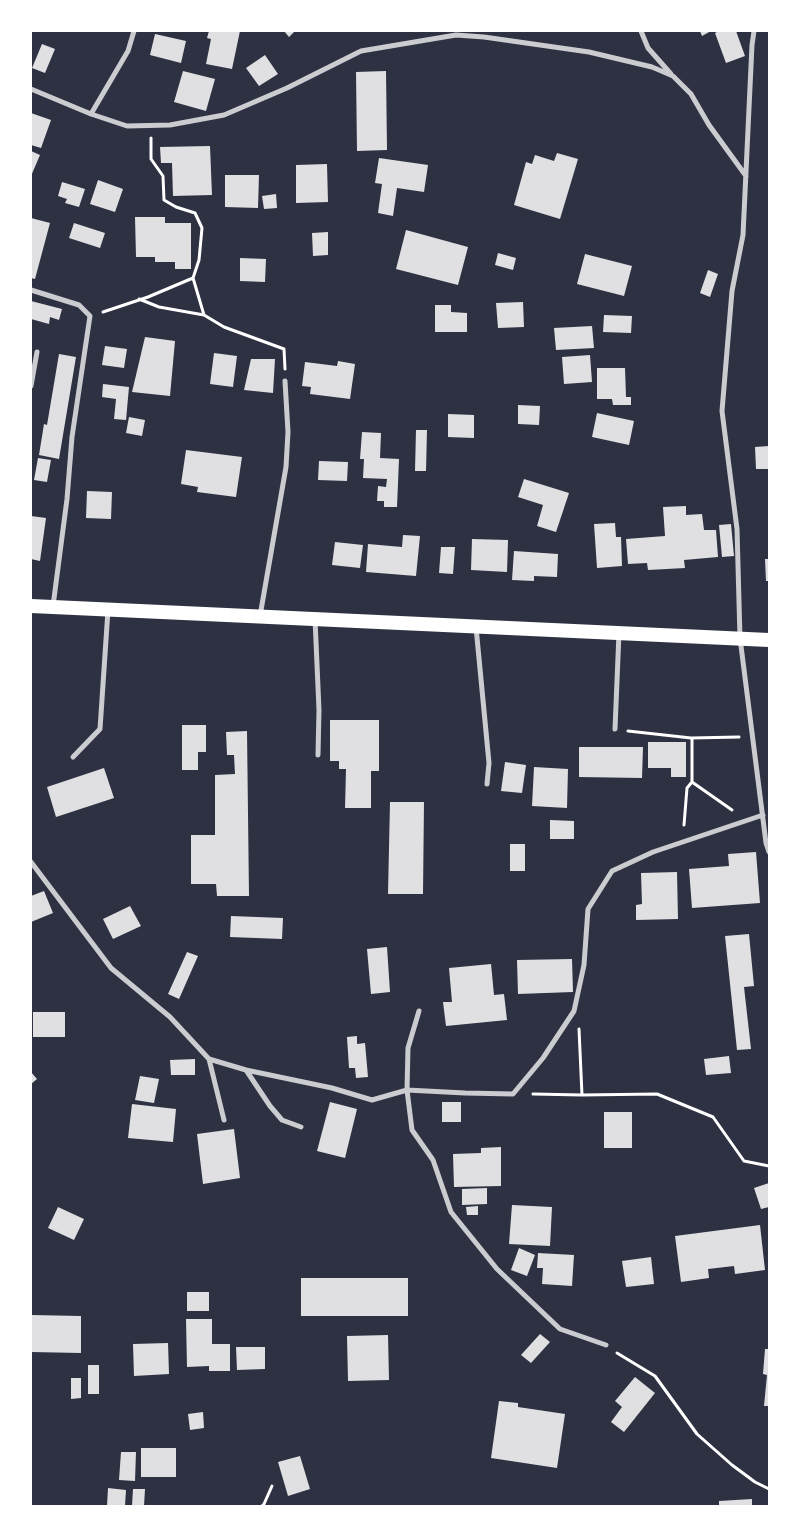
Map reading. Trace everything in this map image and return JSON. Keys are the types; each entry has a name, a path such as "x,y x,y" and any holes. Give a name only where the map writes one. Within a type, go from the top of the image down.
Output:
{"highway":[{"path":"31,606 769,640"}],"street":[{"path":"91,114 128,51 134,31"},
{"path":"641,31 648,48 691,94 709,126 746,176"},
{"path":"754,31 743,235 732,291 722,411 737,529 740,638 769,852"},
{"path":"31,89 91,114 127,126 170,125 224,115 287,88 361,51 456,35 484,37 589,52 652,67 673,76"},
{"path":"31,290 79,305 90,316 81,388 72,437 67,499 52,607"},
{"path":"31,386 37,352"},
{"path":"260,616 286,467 288,432 285,381"},
{"path":"73,757 100,729 108,609"},
{"path":"315,619 320,710 318,755"},
{"path":"476,626 488,754 487,784"},
{"path":"615,729 619,632"},
{"path":"209,1059 246,1070 332,1088 372,1100 407,1090 513,1094 543,1058 574,1011 584,965 588,909 612,870 653,852 763,815"},
{"path":"31,862 111,968 170,1017 209,1059 224,1120"},
{"path":"419,1011 408,1048 407,1090 412,1130 433,1160 451,1212 497,1270 560,1329 606,1345"},
{"path":"246,1070 270,1106 282,1120 301,1127"}],"path":[{"path":"151,126 151,159 163,176 164,200 176,207 195,213 202,228 199,260 193,278 204,315"},
{"path":"90,316 193,278"},
{"path":"139,299 159,307 204,315 224,327 284,349 285,381"},
{"path":"615,729 692,738 752,737"},
{"path":"687,841 684,827 687,788 692,782 692,738"},
{"path":"692,782 749,820"},
{"path":"574,1011 580,1033 582,1095"},
{"path":"513,1094 657,1094 713,1117 744,1161 769,1166"},
{"path":"606,1345 655,1376 697,1434 740,1471 769,1489"},
{"path":"262,1506 272,1486"}],"building":[{"path":"209,31 240,31 232,69 206,64 211,39 207,38"},
{"path":"284,31 295,31 289,37"},
{"path":"700,31 711,31 702,36"},
{"path":"719,31 736,31 745,56 726,63 715,33"},
{"path":"155,34 186,41 181,63 150,55"},
{"path":"42,44 55,49 45,73 32,68"},
{"path":"265,55 278,74 259,86 246,68"},
{"path":"183,71 215,79 206,111 174,102"},
{"path":"386,71 387,150 357,151 356,72"},
{"path":"31,113 51,120 41,148 31,145"},
{"path":"210,146 212,195 173,196 172,163 161,163 160,147"},
{"path":"31,151 40,155 31,176"},
{"path":"557,153 578,159 560,219 514,205 526,162 532,164 535,155 554,161"},
{"path":"379,158 428,165 424,192 397,188 393,216 378,213 382,184 375,183"},
{"path":"327,164 328,202 296,203 296,165"},
{"path":"225,175 259,175 258,208 225,207"},
{"path":"98,180 123,189 115,212 90,204"},
{"path":"62,182 85,189 79,207 65,203 67,199 58,196"},
{"path":"276,194 277,208 264,209 262,196"},
{"path":"135,217 165,217 165,223 191,223 191,269 175,269 175,262 155,262 155,257 136,257"},
{"path":"31,218 50,223 35,279 31,278"},
{"path":"74,223 105,233 100,248 69,238"},
{"path":"406,230 468,247 458,285 396,269"},
{"path":"328,232 328,255 313,256 312,233"},
{"path":"498,253 516,258 513,270 495,265"},
{"path":"585,254 632,266 624,296 577,284"},
{"path":"240,258 266,259 265,282 240,281"},
{"path":"708,270 718,274 710,297 700,293"},
{"path":"31,301 62,309 59,320 50,317 49,324 31,319"},
{"path":"523,302 524,327 498,328 496,303"},
{"path":"435,305 451,305 451,312 467,313 467,332 435,332"},
{"path":"604,315 632,316 631,333 603,332"},
{"path":"592,326 594,348 556,350 554,328"},
{"path":"145,337 175,341 170,396 132,392"},
{"path":"105,346 127,349 124,368 102,365"},
{"path":"214,353 237,356 233,387 210,384"},
{"path":"59,354 76,357 59,459 39,455 44,424 47,425"},
{"path":"590,355 592,382 564,384 562,357"},
{"path":"251,359 275,359 273,393 244,390"},
{"path":"338,361 355,364 350,399 310,394 311,387 302,386 305,362 337,366"},
{"path":"597,368 625,368 626,397 631,397 631,405 613,405 612,399 597,399"},
{"path":"103,384 129,387 126,420 114,419 116,399 102,397"},
{"path":"518,405 540,406 539,425 518,424"},
{"path":"597,413 634,421 629,445 592,437"},
{"path":"448,414 474,415 474,438 448,437"},
{"path":"129,417 145,420 142,436 126,433"},
{"path":"416,430 427,430 426,471 415,471"},
{"path":"362,432 381,433 380,458 399,459 397,507 384,507 384,501 377,501 378,486 386,487 387,479 363,478 364,459 360,459"},
{"path":"769,446 769,469 756,469 755,447"},
{"path":"186,450 242,457 236,497 197,492 198,487 181,484"},
{"path":"38,458 51,460 47,482 34,480"},
{"path":"319,461 348,462 347,481 318,480"},
{"path":"524,479 569,493 556,532 537,526 543,505 518,497"},
{"path":"87,491 112,492 111,519 86,518"},
{"path":"686,506 686,515 702,514 704,530 716,530 718,557 684,560 685,568 648,570 647,563 628,564 626,539 665,536 663,507"},
{"path":"31,516 46,518 40,561 31,559"},
{"path":"615,523 616,537 621,537 622,566 597,568 594,524"},
{"path":"731,524 734,556 722,557 719,525"},
{"path":"403,535 420,536 416,576 366,572 368,544 402,547"},
{"path":"472,539 508,540 507,572 471,570"},
{"path":"335,542 363,545 360,568 332,565"},
{"path":"441,547 455,547 453,574 439,573"},
{"path":"514,551 558,554 557,577 534,576 534,581 512,580"},
{"path":"765,559 769,559 769,581 766,581"},
{"path":"330,720 379,720 379,771 371,771 371,808 345,808 346,769 339,769 339,761 330,761"},
{"path":"182,725 206,725 206,752 198,752 198,770 182,770"},
{"path":"247,731 249,896 217,896 216,884 191,884 191,835 215,835 215,775 235,774 234,755 227,755 226,732"},
{"path":"648,742 686,742 686,777 671,777 671,768 648,768"},
{"path":"579,747 643,747 642,778 579,777"},
{"path":"505,762 526,765 522,793 501,791"},
{"path":"534,767 568,769 567,808 532,806"},
{"path":"104,768 114,798 56,817 47,787"},
{"path":"390,802 424,802 423,894 388,894"},
{"path":"550,820 574,821 574,839 550,839"},
{"path":"510,844 525,844 525,871 510,871"},
{"path":"756,852 760,903 692,908 689,869 729,866 728,854"},
{"path":"677,872 678,919 636,920 636,905 642,904 641,873"},
{"path":"44,891 53,913 31,922 31,896"},
{"path":"130,906 141,926 113,939 103,919"},
{"path":"231,916 283,918 282,939 230,937"},
{"path":"749,934 754,986 744,987 751,1049 737,1050 725,936"},
{"path":"387,947 390,992 371,994 367,949"},
{"path":"187,952 198,956 179,999 168,994"},
{"path":"572,959 573,992 518,994 517,960"},
{"path":"491,964 494,995 504,994 507,1020 446,1026 443,1002 452,1002 449,968"},
{"path":"33,1012 65,1012 65,1037 33,1037"},
{"path":"357,1036 357,1044 365,1043 368,1077 356,1078 355,1068 349,1068 347,1037"},
{"path":"729,1056 731,1073 706,1075 704,1059"},
{"path":"195,1059 195,1075 171,1075 170,1060"},
{"path":"31,1072 37,1079 31,1084"},
{"path":"140,1076 159,1079 154,1103 135,1100"},
{"path":"330,1102 357,1109 345,1158 317,1151"},
{"path":"442,1102 461,1102 461,1122 442,1122"},
{"path":"132,1104 176,1109 173,1142 128,1138"},
{"path":"604,1112 632,1112 632,1148 604,1148"},
{"path":"234,1129 240,1178 203,1184 197,1134"},
{"path":"501,1147 501,1186 454,1187 453,1154 481,1153 481,1148"},
{"path":"769,1183 769,1207 761,1209 754,1188"},
{"path":"487,1188 487,1204 462,1205 462,1189"},
{"path":"512,1205 552,1207 550,1246 509,1244"},
{"path":"478,1206 478,1215 467,1215 466,1207"},
{"path":"58,1207 84,1219 74,1240 48,1228"},
{"path":"760,1225 765,1270 735,1274 734,1266 708,1269 709,1278 681,1282 675,1236"},
{"path":"519,1248 535,1255 527,1276 511,1270"},
{"path":"538,1253 574,1255 572,1286 542,1284 543,1268 537,1268"},
{"path":"651,1257 654,1284 626,1287 622,1261"},
{"path":"301,1278 408,1278 408,1316 301,1316"},
{"path":"187,1292 209,1292 209,1311 187,1311"},
{"path":"31,1315 81,1316 81,1353 31,1352"},
{"path":"186,1319 212,1319 212,1344 230,1344 230,1371 209,1371 209,1366 187,1367"},
{"path":"540,1334 550,1342 531,1363 521,1355"},
{"path":"388,1335 389,1380 348,1381 347,1336"},
{"path":"168,1343 169,1374 134,1376 133,1344"},
{"path":"236,1347 265,1347 265,1369 237,1370"},
{"path":"765,1349 769,1349 769,1406 764,1406 767,1375 763,1374"},
{"path":"88,1365 99,1365 99,1394 88,1394"},
{"path":"635,1377 655,1393 624,1432 611,1422 622,1407 615,1401"},
{"path":"71,1378 81,1378 81,1398 71,1399"},
{"path":"499,1401 518,1403 518,1407 565,1414 557,1468 491,1458"},
{"path":"203,1412 204,1428 190,1430 188,1414"},
{"path":"141,1448 176,1448 176,1477 141,1477"},
{"path":"121,1452 136,1452 135,1481 119,1480"},
{"path":"300,1456 310,1489 288,1496 278,1462"},
{"path":"108,1488 126,1490 125,1506 107,1506"},
{"path":"133,1489 145,1489 144,1506 132,1506"},
{"path":"752,1499 752,1506 719,1506 719,1501"}]}
